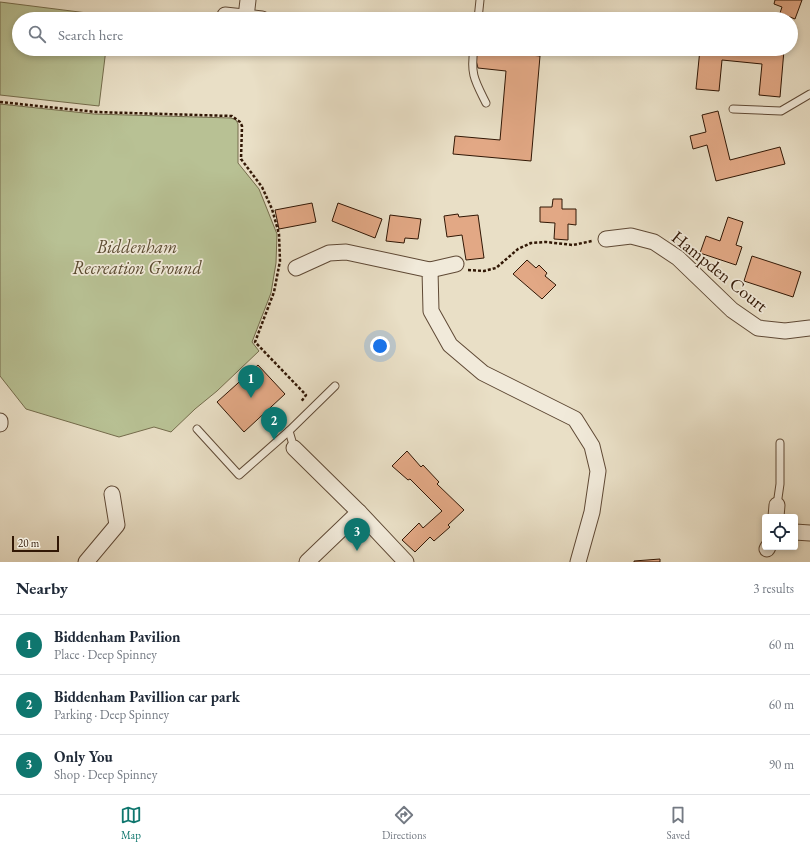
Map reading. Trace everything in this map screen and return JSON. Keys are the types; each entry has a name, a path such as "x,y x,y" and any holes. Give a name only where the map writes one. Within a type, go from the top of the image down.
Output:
{"street":[{"path":"247,12 248,0"},
{"name":"Hampden Court","path":"606,239 631,236 654,242 678,258 732,310 758,328 785,331 810,328"},
{"path":"296,268 328,253 346,252 430,270 456,264"},
{"path":"430,270 431,311 450,345 483,373 575,419 592,446 598,471 592,512 578,562"},
{"path":"294,448 359,512 406,562"},
{"path":"86,562 117,525 112,494"},
{"path":"307,562 359,512"},
{"path":"798,532 810,533"}],"lane":[{"path":"479,12 480,0"},
{"path":"473,56 473,77 486,103"},
{"path":"733,109 781,111 810,94"},
{"path":"197,429 239,475 289,431 335,386"},
{"path":"289,431 294,448"},
{"path":"776,511 780,484 780,443"}],"path":[{"path":"0,102 96,112 232,116 240,122 242,126 241,159 262,187 272,209 279,234 280,261 274,292 255,342 306,395 298,407"},
{"path":"456,264 462,270 484,271 496,268 518,249 531,243 546,242 573,245 606,239"}],"green space":[{"path":"0,2 79,12 12,12 12,56 105,56 99,106 0,95"},
{"name":"Biddenham Recreation Ground","path":"0,104 94,114 231,118 236,120 238,124 238,163 259,189 277,234 276,263 271,293 252,342 259,351 171,432 154,427 119,437 26,409 0,376"}],"building":[{"path":"775,0 802,0 798,12 780,12 782,7 774,4"},
{"path":"475,56 540,56 531,161 453,154 455,136 500,140 506,71 478,68"},
{"path":"699,56 783,56 780,97 759,95 762,64 722,60 719,91 696,89"},
{"path":"718,111 730,160 780,147 785,164 716,181 707,145 693,149 690,136 706,132 702,115"},
{"path":"553,199 562,199 562,209 576,209 576,225 568,224 568,240 554,239 555,223 540,222 540,207 552,207"},
{"path":"312,203 316,222 279,229 275,210"},
{"path":"338,203 382,219 375,238 332,221"},
{"path":"458,214 459,217 478,215 484,258 466,260 462,235 447,237 444,216"},
{"path":"390,215 421,219 418,239 405,238 404,243 386,241"},
{"path":"728,217 743,222 736,245 742,247 736,265 700,253 706,236 720,241"},
{"path":"752,256 801,272 793,297 744,281"},
{"path":"527,260 536,268 539,265 547,273 545,276 556,285 542,299 513,274"},
{"path":"258,365 285,394 244,432 217,402"},
{"path":"407,451 421,467 423,465 439,482 437,484 464,510 448,525 450,527 434,541 430,537 415,552 402,540 419,523 423,528 442,511 410,479 408,480 392,466"},
{"path":"660,559 660,562 634,562 634,561"}],"place":[{"name":"Biddenham Pavilion","path":"251,398"},
{"name":"Biddenham Pavillion car park","path":"274,440"},
{"name":"Only You","path":"357,551"}]}
